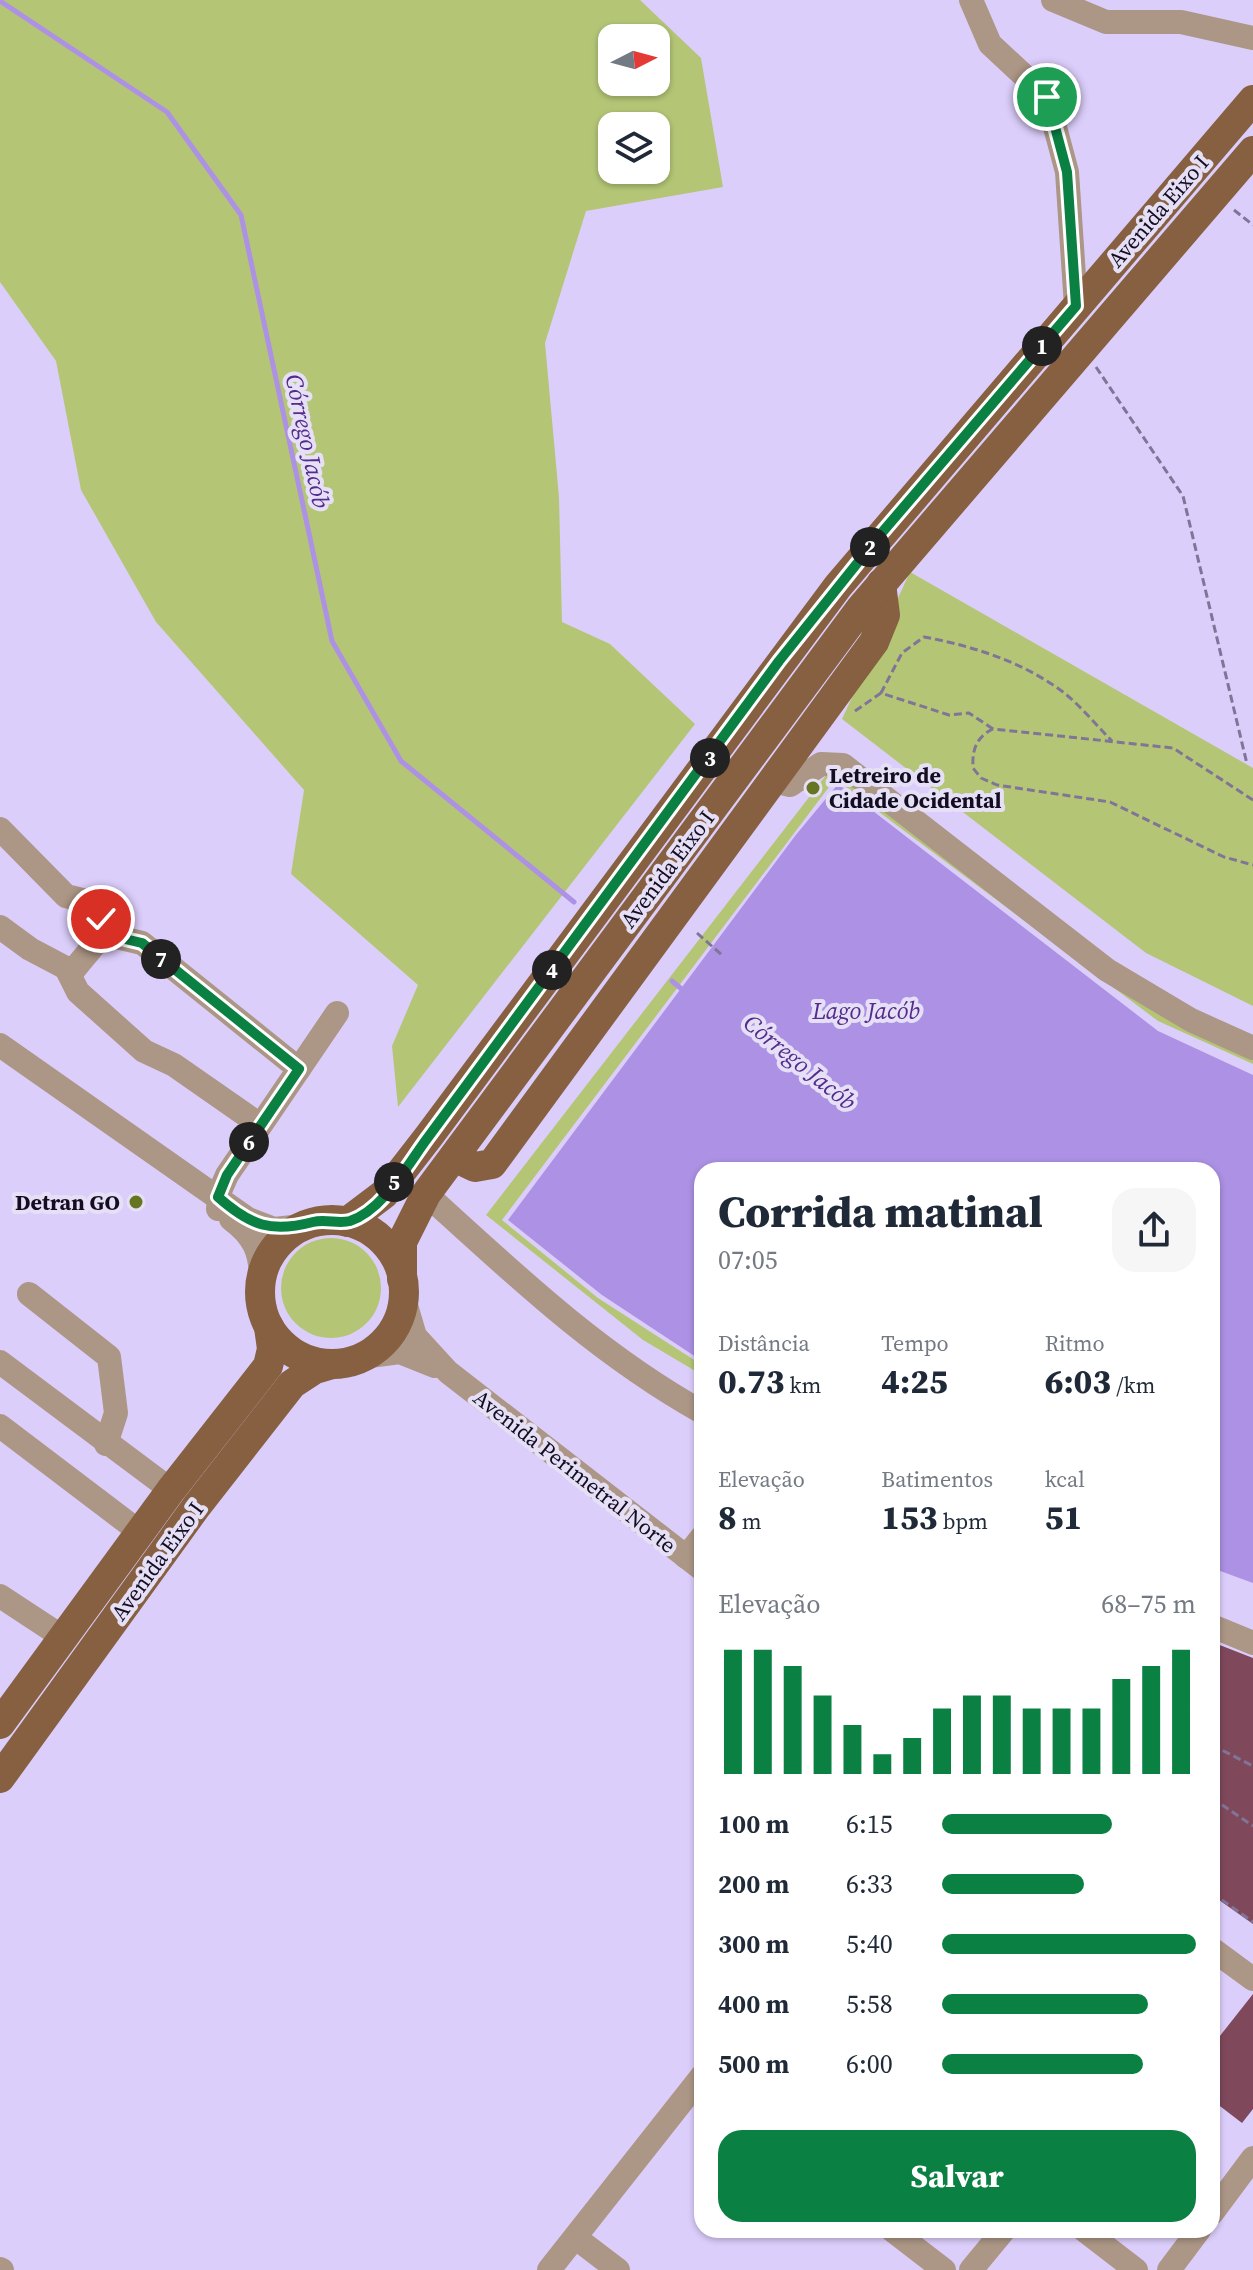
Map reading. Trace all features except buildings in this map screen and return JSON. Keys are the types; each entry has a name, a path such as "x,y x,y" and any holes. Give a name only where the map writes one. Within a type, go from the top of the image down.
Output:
{"main road":[{"name":"Avenida Eixo I","path":"347,1222 384,1194 429,1136 838,586 1253,100"},
{"name":"Avenida Eixo I","path":"402,1287 402,1242 426,1194 881,584 1253,151"},
{"path":"454,1157 479,1168 492,1164 874,642 885,615 881,584"},
{"path":"324,1220 347,1222 363,1227 388,1247 402,1287 401,1313 384,1344 362,1357 332,1364 310,1360 292,1352 269,1327 261,1304 261,1280 275,1248 302,1226 324,1220"},
{"name":"Avenida Eixo I","path":"0,1724 171,1490 268,1366 272,1349 269,1327"},
{"name":"Avenida Eixo I","path":"0,1778 196,1507 292,1384 315,1369 332,1364"}],"street":[{"path":"971,0 990,44 1047,97 1067,172 1076,306"},
{"path":"1053,0 1106,22 1181,22 1253,38"},
{"path":"774,781 790,785 821,764 843,765 1107,970 1191,1020 1253,1048"},
{"path":"0,829 66,896 90,902 99,911 105,932"},
{"path":"0,927 71,973 78,992 144,1051 174,1065 260,1125"},
{"path":"71,973 105,932"},
{"path":"105,932 142,943 299,1069"},
{"path":"218,1203 227,1175 337,1013"},
{"path":"0,1045 151,1150 218,1203 251,1236 261,1261 261,1280"},
{"path":"426,1194 576,1329 622,1364 694,1407"},
{"path":"218,1203 274,1229 302,1226"},
{"name":"Avenida Perimetral Norte","path":"402,1287 415,1336 448,1372 694,1563"},
{"path":"29,1294 109,1357 116,1413 113,1433 106,1444"},
{"name":"Avenida Perimetral Norte","path":"362,1357 400,1352 448,1372"},
{"path":"0,1362 171,1490"},
{"path":"0,1426 141,1533"},
{"path":"0,1596 64,1638"},
{"path":"1220,1629 1253,1643"},
{"path":"1220,1955 1253,1979"},
{"path":"549,2270 694,2086"},
{"path":"1220,2202 1253,2158"},
{"path":"576,2238 618,2270"},
{"path":"902,2238 944,2270"},
{"path":"971,2270 995,2238"},
{"path":"1092,2238 1122,2266"},
{"path":"1169,2270 1193,2238"}],"path":[{"path":"1084,347 1183,496 1247,764"},
{"path":"1113,743 1063,693 1010,661 959,644 924,637 902,653 881,693 949,715 969,713 993,729 1113,743 1173,748 1253,800"},
{"path":"993,729 983,733 972,750 973,768 981,778 997,785 1110,802 1224,857 1253,865"},
{"path":"697,933 723,956"},
{"path":"1220,1749 1253,1766"},
{"path":"1220,1803 1253,1826"},
{"path":"1220,1899 1253,1922"}],"green space":[{"path":"0,0 640,0 665,24 598,24 598,96 670,96 670,29 701,58 723,187 586,211 545,343 559,497 562,622 610,644 695,724 398,1107 392,1046 418,985 291,874 304,790 156,622 81,490 56,361 0,282"},
{"path":"910,572 1253,768 1253,1006 1146,953 842,719"},
{"path":"839,770 1093,968 1253,1056 1253,1064 1158,1021 835,779 502,1220 598,1298 694,1360 694,1370 643,1340 486,1215 827,774"},
{"path":"331,1238 359,1246 373,1260 381,1288 373,1316 359,1330 331,1338 303,1330 289,1316 281,1288 289,1260 303,1246"}],"water":[{"name":"Lago Jacób","path":"838,784 1158,1031 1253,1075 1253,1583 1220,1571 1220,1162 694,1162 694,1356 602,1295 508,1220 795,836"}],"waterway":[{"name":"Córrego Jacób","path":"0,1 167,112 241,215 332,641 401,761 574,902"},
{"name":"Córrego Jacób","path":"672,981 684,991"}],"place":[{"name":"Letreiro de Cidade Ocidental","path":"813,788"},
{"name":"Detran GO","path":"136,1202"}],"route":[{"path":"101,919 102,928 108,935 142,943 299,1069 227,1175 218,1197 248,1219 274,1229 324,1220 347,1222 372,1207 429,1136 779,661 879,536 1076,306 1067,172 1047,97"}]}
